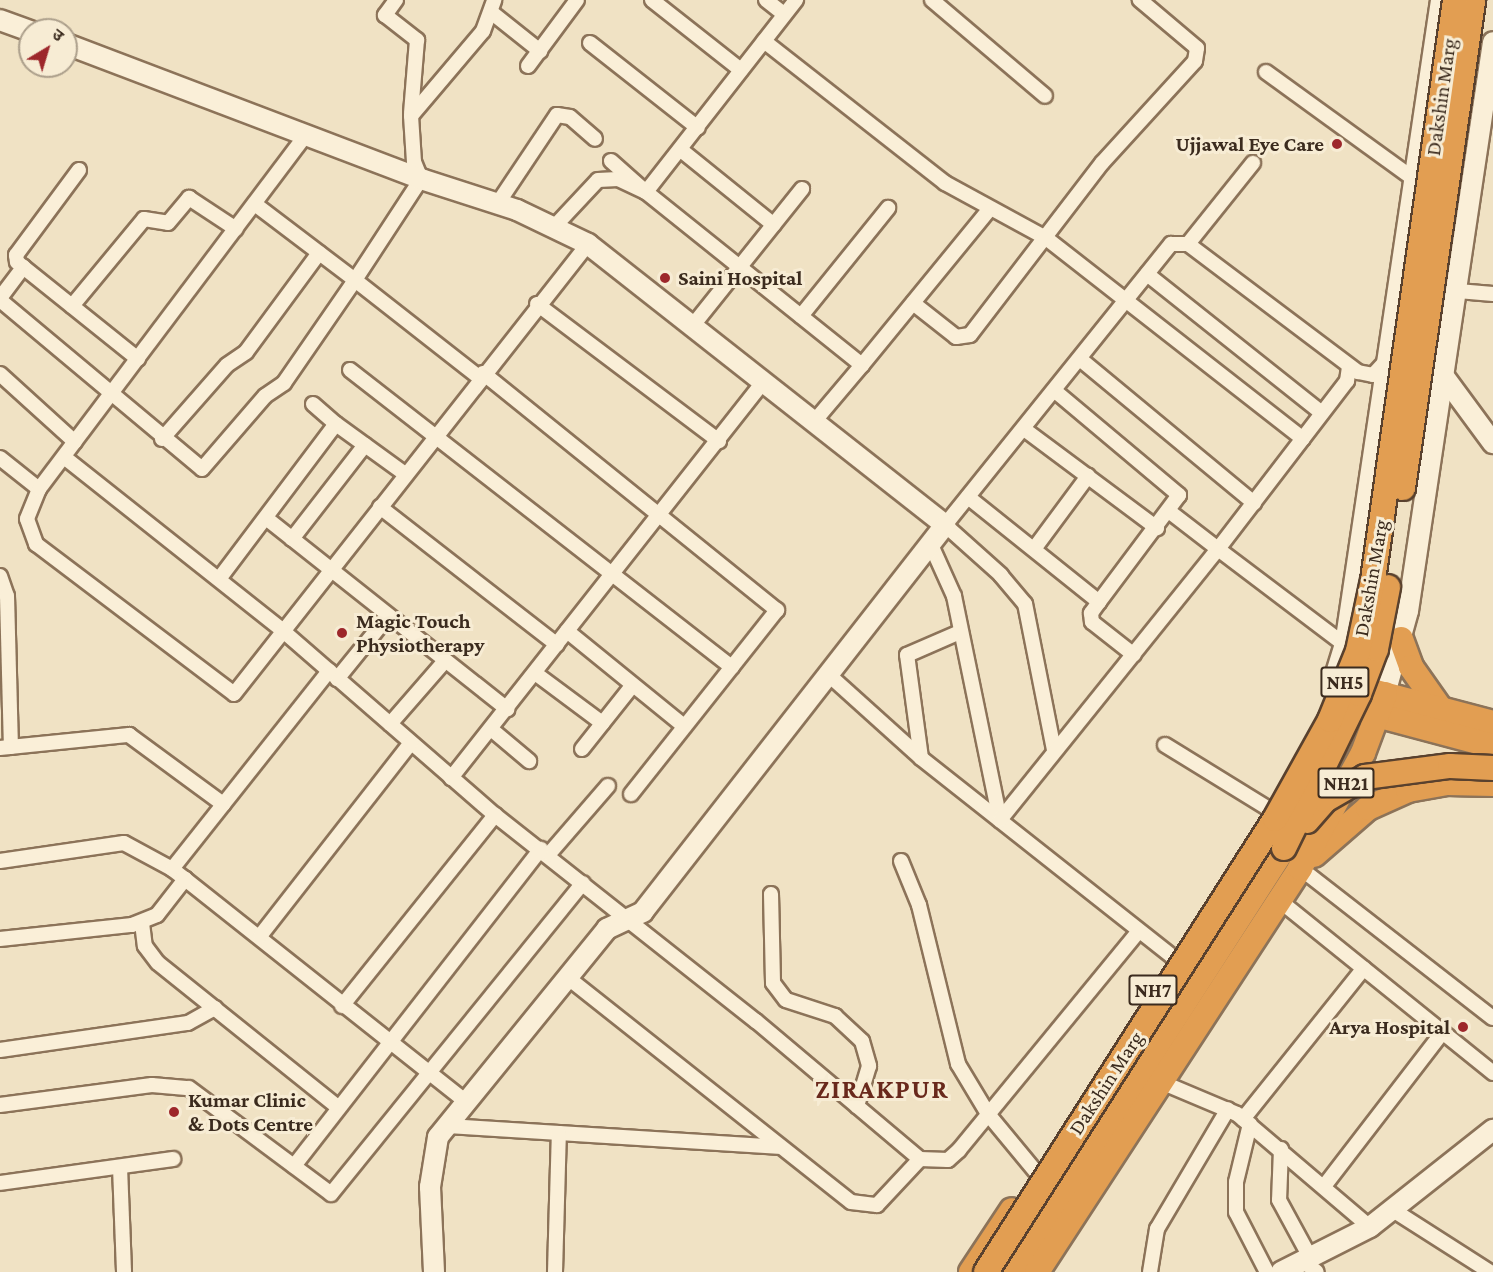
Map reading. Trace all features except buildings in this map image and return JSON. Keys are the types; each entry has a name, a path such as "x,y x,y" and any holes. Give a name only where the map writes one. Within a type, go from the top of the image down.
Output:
{"highway":[{"name":"Dakshin Marg","path":"986,1272 1275,819 1330,720 1358,651 1373,580 1455,0"},
{"name":"Dakshin Marg","path":"1284,848 1334,752 1376,649 1473,0"},
{"path":"1401,639 1411,667 1442,711"},
{"path":"1330,692 1382,705 1442,711 1493,723"},
{"name":"NH7","path":"971,1272 1269,809 1330,692"},
{"name":"Dakshin Marg","path":"1037,1272 1280,901 1300,868 1382,705"},
{"name":"NH5","path":"1382,705 1493,746"},
{"path":"1284,848 1325,800 1365,777 1450,766 1493,768"},
{"name":"NH7","path":"1300,868 1368,808 1408,790 1447,783 1493,784"},
{"name":"NH5","path":"1011,1272 1284,848"}],"street":[{"path":"396,0 385,15 417,40 411,116 414,162 421,179"},
{"path":"528,66 577,0"},
{"path":"652,0 741,70"},
{"path":"766,0 784,14"},
{"path":"646,192 796,0"},
{"path":"932,0 1045,96"},
{"path":"913,303 965,339 1046,238 1102,163 1198,55 1192,43 1140,0"},
{"name":"Dakshin Marg","path":"1330,692 1345,645 1441,0"},
{"path":"411,116 476,40 492,6 540,51"},
{"path":"0,20 18,27"},
{"path":"764,41 855,117 988,211 1046,238 1303,439"},
{"name":"Dakshin Marg","path":"1382,705 1401,639 1445,378 1493,42"},
{"path":"590,43 698,128"},
{"path":"78,50 421,179 498,203 588,244 694,324 813,423 984,558 1025,604 1054,750"},
{"path":"1266,72 1415,180"},
{"path":"498,203 557,115 570,117 595,139"},
{"path":"306,135 138,359 113,396 39,489 27,519 36,544 227,692 238,691 328,569 380,507 537,304 588,244"},
{"path":"681,150 774,225"},
{"path":"611,161 646,192 862,365"},
{"path":"1188,244 1253,163"},
{"path":"79,170 16,255 23,267 138,359"},
{"path":"23,267 0,299 192,465 207,467 265,396 284,383 421,179"},
{"path":"554,227 598,180 618,179 646,192"},
{"path":"694,324 802,189"},
{"path":"72,306 144,219 168,223 189,198 236,229"},
{"path":"255,204 481,375 658,513 777,610 631,794"},
{"path":"801,316 888,208"},
{"path":"813,423 988,211"},
{"path":"434,1272 430,1187 438,1137 607,929 643,912 830,676 945,525 1174,240 1188,244 1349,367 1373,375 1389,359"},
{"path":"162,439 227,365 246,352 319,253"},
{"path":"1147,274 1322,413"},
{"path":"1458,291 1493,294"},
{"path":"537,304 719,441"},
{"path":"1080,359 1254,503"},
{"path":"1000,820 1254,503 1347,381 1349,367"},
{"path":"350,370 732,667"},
{"path":"1,376 75,442"},
{"path":"1445,378 1493,442"},
{"path":"452,778 764,381"},
{"path":"1055,390 1176,491 1178,500 1170,512 1091,613 1092,622 1134,655"},
{"path":"313,404 336,424 405,474"},
{"path":"219,579 336,424"},
{"path":"1024,429 1158,528"},
{"path":"292,539 364,445"},
{"path":"64,457 282,630 495,815 545,852 920,1160 948,1160 1139,931"},
{"path":"0,458 39,489"},
{"path":"1034,549 1088,476"},
{"path":"968,497 1099,602"},
{"path":"380,507 557,645"},
{"path":"1170,512 1345,645"},
{"path":"266,518 444,662 507,709"},
{"path":"931,545 951,585 1000,820"},
{"path":"0,576 7,596 5,748 129,735 223,804"},
{"path":"172,869 223,804 333,675 388,616"},
{"path":"567,632 684,726"},
{"path":"921,758 907,655 960,632"},
{"path":"390,724 444,662"},
{"path":"535,673 602,723"},
{"path":"830,676 921,758 1174,958"},
{"path":"582,749 632,686"},
{"path":"491,729 529,762"},
{"path":"260,936 411,743"},
{"path":"1165,745 1269,809"},
{"path":"294,1166 389,1042 545,852 608,786"},
{"path":"342,1006 495,815"},
{"path":"0,861 124,843 172,869 260,936 342,1006 466,1102"},
{"path":"901,861 919,905 952,1049 988,1114 1036,1172"},
{"path":"1300,868 1493,1018"},
{"path":"0,939 142,923 157,915 185,879"},
{"path":"0,1106 172,1084 204,1097 324,1192 338,1191 428,1074 583,883"},
{"path":"771,894 773,983 786,1000 835,1016 862,1041 869,1066 857,1106"},
{"path":"1280,901 1493,1073"},
{"path":"142,923 150,955 338,1107"},
{"path":"1267,1272 1236,1212 1236,1182 1247,1121 1364,968"},
{"path":"567,977 778,1147 860,1207 877,1205 920,1160"},
{"path":"0,1050 188,1023 214,1008"},
{"path":"1325,1185 1443,1032"},
{"path":"1161,1082 1228,1109 1247,1121 1325,1185 1370,1227"},
{"path":"1150,1272 1157,1229 1228,1109"},
{"path":"447,1126 778,1147"},
{"path":"1281,1272 1310,1264 1370,1227 1493,1130"},
{"path":"555,1272 559,1133"},
{"path":"1281,1149 1279,1200 1310,1264"},
{"path":"0,1183 173,1159"},
{"path":"120,1167 124,1272"},
{"path":"1393,1210 1486,1271"}],"place":[{"name":"Ujjawal Eye Care","path":"1337,144"},
{"name":"Saini Hospital","path":"665,278"},
{"name":"Magic Touch Physiotherapy","path":"342,633"},
{"name":"Arya Hospital","path":"1463,1027"},
{"name":"Kumar Clinic & Dots Centre","path":"174,1112"}],"district":[{"name":"ZIRAKPUR","path":"882,1090"}]}
